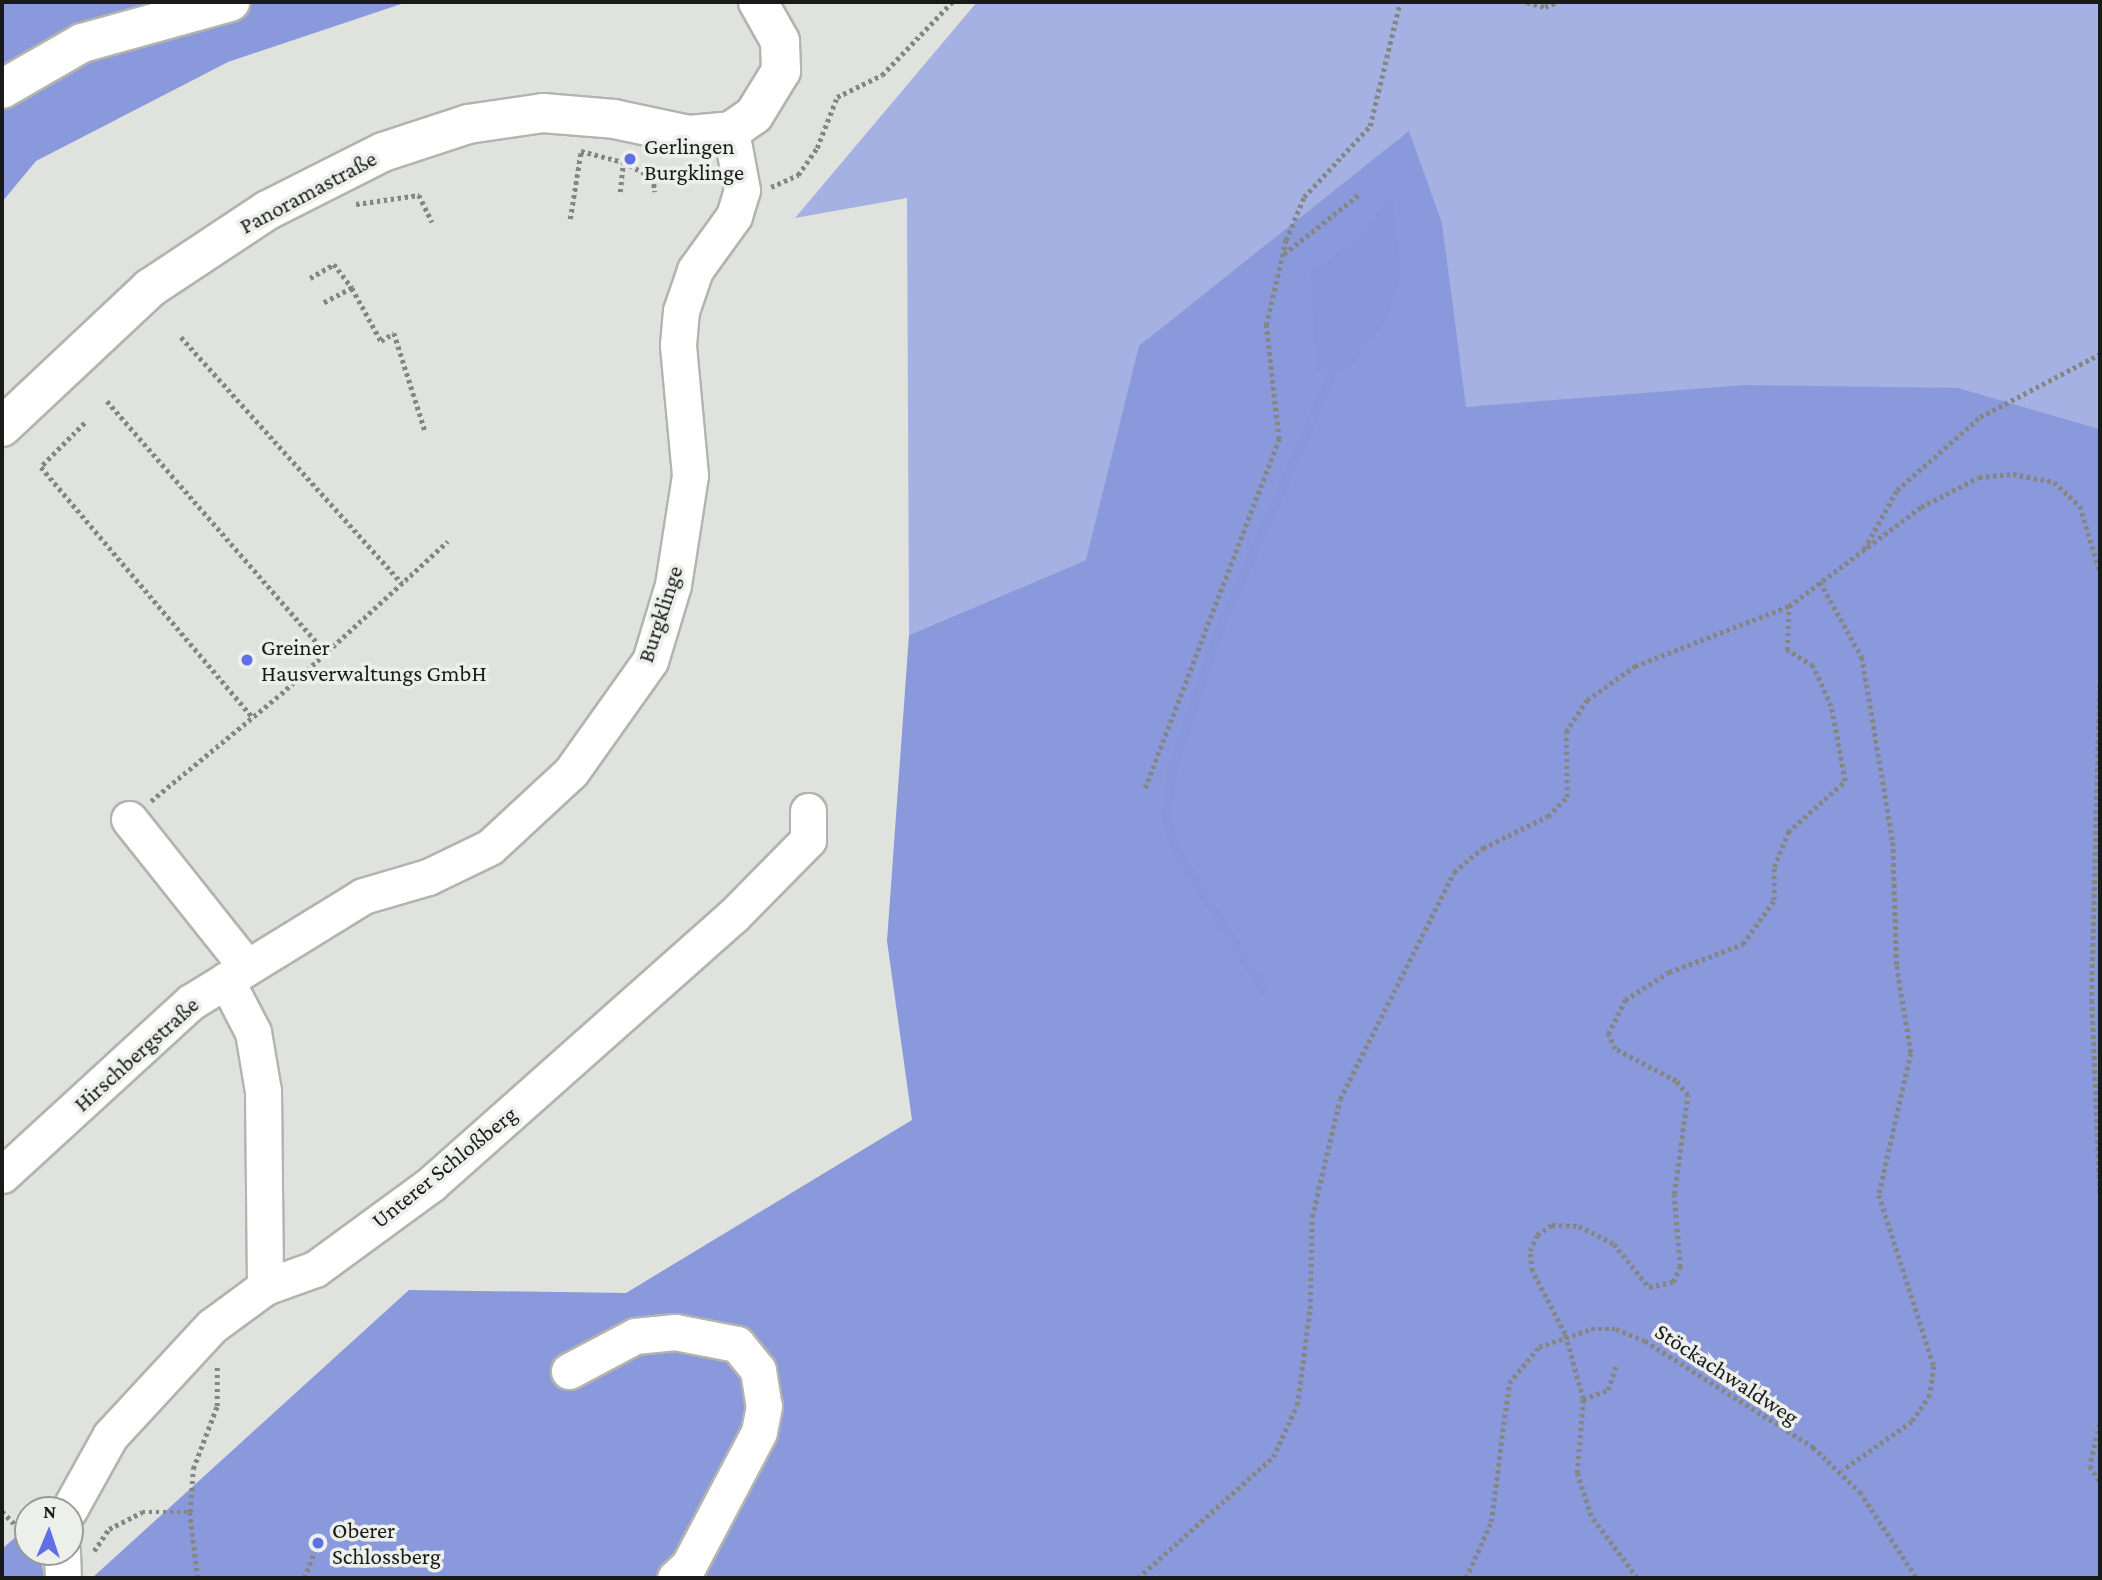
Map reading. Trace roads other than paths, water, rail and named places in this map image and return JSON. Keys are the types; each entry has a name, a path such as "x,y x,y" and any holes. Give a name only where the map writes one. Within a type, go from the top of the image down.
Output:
{"main road":[{"path":"2,89 82,43 230,2"},
{"path":"731,131 754,115 781,71 780,41 758,2"},
{"name":"Panoramastraße","path":"2,426 150,288 268,210 383,152 468,124 543,113 614,119 689,135 731,131"}],"street":[{"name":"Burgklinge","path":"236,973 363,896 428,877 489,847 571,772 649,661 673,585 690,475 678,345 681,311 695,270 734,216 742,190 731,131"},
{"name":"Unterer Schloßberg","path":"76,1496 110,1436 212,1326 265,1287 315,1269 430,1184 526,1101 808,840 808,811"},
{"name":"Hirschbergstraße","path":"129,819 236,973 253,1032 263,1091 265,1287"},
{"name":"Hirschbergstraße","path":"2,1175 191,1002 236,973"},
{"path":"569,1371 635,1336 676,1332 737,1344 758,1370 764,1406 759,1432 689,1565 675,1578"}],"waterway":[{"path":"1265,992 1175,849 1166,816 1172,767 1217,634 1331,376"}],"place":[{"name":"Gerlingen Burgklinge","path":"630,159"},
{"name":"Greiner Hausverwaltungs GmbH","path":"247,660"},
{"name":"Oberer Schlossberg","path":"318,1543"}]}
